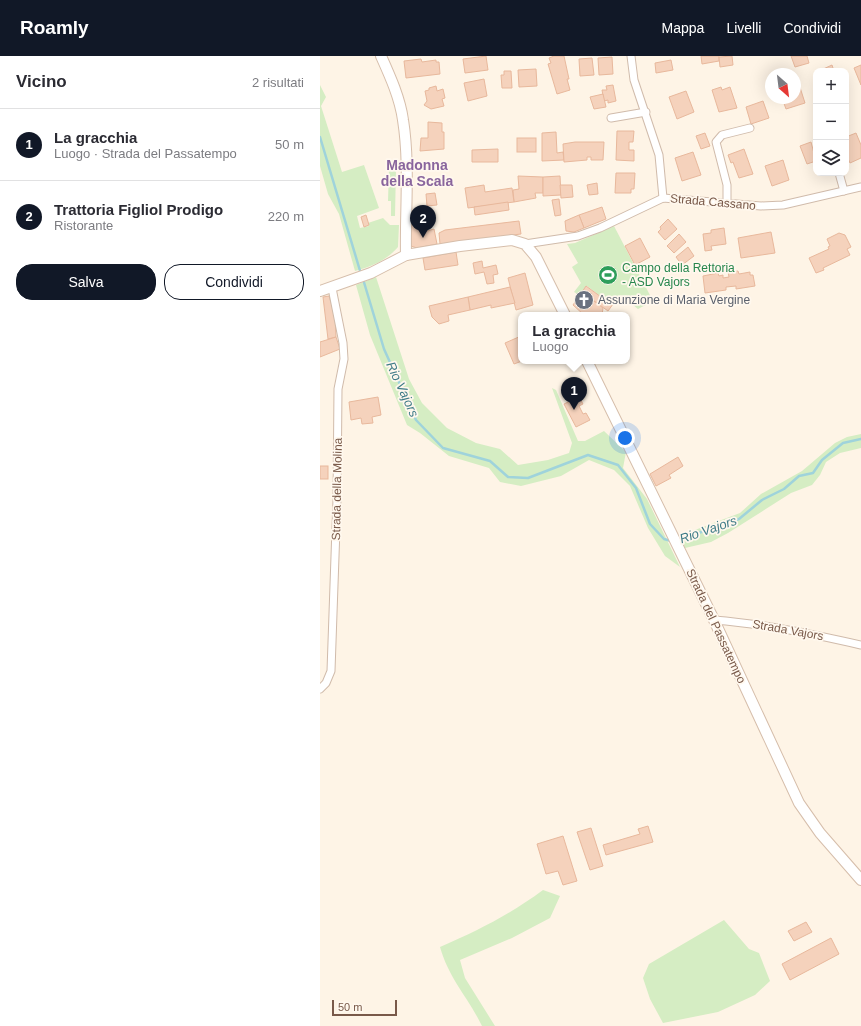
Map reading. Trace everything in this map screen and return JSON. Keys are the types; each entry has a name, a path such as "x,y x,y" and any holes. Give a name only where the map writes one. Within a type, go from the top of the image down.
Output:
{"street":[{"path":"381,56 391,79 403,118 406,143 406,255"},
{"path":"631,56 634,80 646,112 659,156 664,198"},
{"path":"611,118 646,112"},
{"path":"727,203 727,185 716,142 722,135 750,128"},
{"path":"840,176 844,191"},
{"name":"Strada Cassano","path":"524,244 578,236 600,228 664,198 761,206 783,205 861,187"},
{"path":"320,291 371,273 406,255 460,246 512,240 524,244 536,257 564,312"},
{"name":"Strada della Molina","path":"320,689 326,683 331,671 337,499 338,389 344,359 343,343 332,288"},
{"name":"Strada del Passatempo","path":"588,364 714,620 799,803 820,834 861,880"},
{"name":"Strada Vajors","path":"714,620 741,622 800,632 861,645"}],"green space":[{"path":"320,85 326,97 321,106 342,172 364,165 379,208 357,216 360,228 369,226 368,223 383,218 390,225 399,225 398,247 389,256 355,271 339,214 328,194 320,166"},
{"path":"389,168 396,168 395,216 391,216 391,201 388,201"},
{"name":"Campo della Rettoria - ASD Vajors","path":"614,226 653,301 638,309 621,295 616,300 611,297 608,302 587,286 580,295 574,292 581,283 572,267 578,263 567,244 575,243"},
{"path":"376,277 409,379 422,403 447,428 476,443 500,449 518,465 548,460 569,453 572,443 552,388 556,390 578,441 585,441 604,431 626,452 623,468 647,499 680,567 665,556 648,528 630,486 614,470 589,460 561,476 521,486 500,482 489,468 449,456 420,433 407,425 370,335 356,285"},
{"path":"861,434 861,448 840,453 826,462 820,475 812,485 791,493 728,533 711,542 685,548 679,536 740,513 761,494 802,471 835,443 847,437"},
{"path":"543,890 560,896 550,918 512,938 460,960 465,978 495,1026 482,1026 448,969 440,947 493,922"},
{"path":"724,920 749,949 759,953 770,981 755,995 718,1012 663,1023 650,999 643,978 649,964"}],"building":[{"path":"486,56 488,70 465,73 463,59"},
{"path":"554,56 564,56 570,90 557,94 548,64 551,63 549,58"},
{"path":"701,56 719,56 719,61 702,64"},
{"path":"732,56 733,65 720,67 719,57"},
{"path":"791,56 807,56 809,63 795,67"},
{"path":"612,57 613,74 599,75 598,58"},
{"path":"592,58 594,75 580,76 579,59"},
{"path":"421,59 422,62 436,60 436,62 439,62 440,74 406,78 404,61"},
{"path":"671,60 673,70 656,73 655,63"},
{"path":"832,65 833,68 825,68"},
{"path":"861,65 861,85 854,68"},
{"path":"536,69 537,86 519,87 518,70"},
{"path":"504,71 511,71 512,88 502,88 501,75 504,75"},
{"path":"484,79 487,96 468,101 464,83"},
{"path":"613,85 616,101 608,103 608,100 604,101 602,90 607,90 606,86"},
{"path":"436,86 437,91 443,89 445,98 442,99 444,106 431,109 424,105 427,101 425,91"},
{"path":"721,87 722,90 730,87 737,108 719,112 712,90"},
{"path":"801,90 805,103 786,109 784,104 801,104"},
{"path":"686,91 694,112 677,119 669,97"},
{"path":"603,94 606,107 594,109 590,97"},
{"path":"763,101 769,118 751,124 746,107"},
{"path":"428,122 442,123 442,132 444,132 444,149 420,151 421,138 428,138"},
{"path":"617,131 634,131 633,142 629,142 629,150 634,150 634,161 616,160"},
{"path":"556,132 557,153 563,152 564,160 542,161 542,133"},
{"path":"705,133 710,146 701,149 696,136"},
{"path":"856,133 861,145 861,158 850,163 849,161 849,136"},
{"path":"517,138 536,138 536,152 517,152"},
{"path":"575,142 604,142 603,160 591,160 591,157 587,157 587,160 564,162 563,144"},
{"path":"811,142 813,150 813,162 807,164 800,146"},
{"path":"498,149 498,162 472,162 472,150"},
{"path":"744,149 753,174 739,178 733,162 731,163 728,155"},
{"path":"693,152 701,175 682,181 675,158"},
{"path":"783,160 789,180 772,186 765,166"},
{"path":"616,173 635,173 634,189 631,189 631,193 615,193"},
{"path":"518,176 543,177 543,193 535,193 536,198 514,202 513,190 519,189"},
{"path":"560,176 561,195 543,196 543,177"},
{"path":"597,183 598,194 589,195 587,185"},
{"path":"484,185 485,192 512,188 514,202 468,208 465,188"},
{"path":"560,185 572,185 573,197 561,198"},
{"path":"435,193 437,205 427,206 426,194"},
{"path":"559,199 561,215 555,216 552,200"},
{"path":"508,202 509,210 475,215 474,207"},
{"path":"602,207 606,219 584,228 579,215"},
{"path":"366,215 369,225 364,227 361,217"},
{"path":"579,215 584,228 574,232 566,231 565,221"},
{"path":"416,217 422,217 424,232 434,229 437,244 417,248 411,246 410,220"},
{"path":"668,219 677,229 665,240 658,232 661,229 660,227"},
{"path":"519,221 521,234 440,244 439,233 445,230"},
{"path":"724,228 726,244 711,246 712,250 705,251 703,234 711,233 711,230"},
{"path":"771,232 775,253 741,258 738,238"},
{"path":"839,233 845,235 851,247 847,249 850,255 816,273 809,258 829,249 828,247 830,246 827,239"},
{"path":"679,234 686,242 674,253 667,246"},
{"path":"640,238 650,257 635,265 625,246"},
{"path":"688,247 694,256 682,265 676,257"},
{"path":"456,252 458,265 425,270 423,258"},
{"path":"482,261 483,268 496,265 498,274 493,275 494,283 487,284 484,272 475,274 473,263"},
{"path":"738,271 739,274 750,272 750,275 753,275 755,286 736,289 736,286 726,287 726,290 705,293 703,276 718,273 719,276 723,275 723,278 729,277 728,272"},
{"path":"525,273 533,305 516,310 508,278"},
{"path":"586,286 608,302 612,297 616,300 608,311 582,292"},
{"path":"510,287 515,303 491,308 491,305 470,310 468,297"},
{"name":"Assunzione di Maria Vergine","path":"582,292 603,308 602,312 581,312 573,305"},
{"path":"329,296 335,315 336,337 328,339 323,297"},
{"path":"468,297 470,310 448,315 449,321 439,324 432,317 429,306"},
{"path":"336,337 340,349 320,357 320,342"},
{"path":"518,337 518,362 514,364 505,343"},
{"path":"378,397 381,415 372,417 373,423 362,424 361,418 351,420 349,402"},
{"path":"579,397 583,404 579,406 583,414 586,413 590,420 576,427 564,404"},
{"path":"678,457 683,466 669,475 671,478 656,486 650,474"},
{"path":"320,466 328,466 328,479 320,479"},
{"path":"648,826 653,842 606,855 603,845 640,834 638,829"},
{"path":"591,828 603,866 590,870 577,832"},
{"path":"563,836 577,881 563,885 558,871 546,874 537,844"},
{"path":"806,922 812,932 794,941 788,931"},
{"path":"831,938 839,954 790,980 782,964"}],"waterway":[{"name":"Rio Vajors","path":"320,137 361,274"},
{"name":"Rio Vajors","path":"363,279 384,349 416,420 443,448 490,461 508,477 528,478 588,455 618,465 636,488 650,524 664,539 671,541"},
{"name":"Rio Vajors","path":"678,540 739,519 762,500 784,489 799,476 813,473 822,460 843,443 861,439"}],"place":[{"name":"Trattoria Figliol Prodigo","path":"423,238"},
{"name":"Campo della Rettoria - ASD Vajors","path":"608,275"},
{"name":"Assunzione di Maria Vergine","path":"584,300"},
{"name":"La gracchia","path":"574,410"}],"district":[{"name":"Madonna della Scala","path":"417,174"}]}
